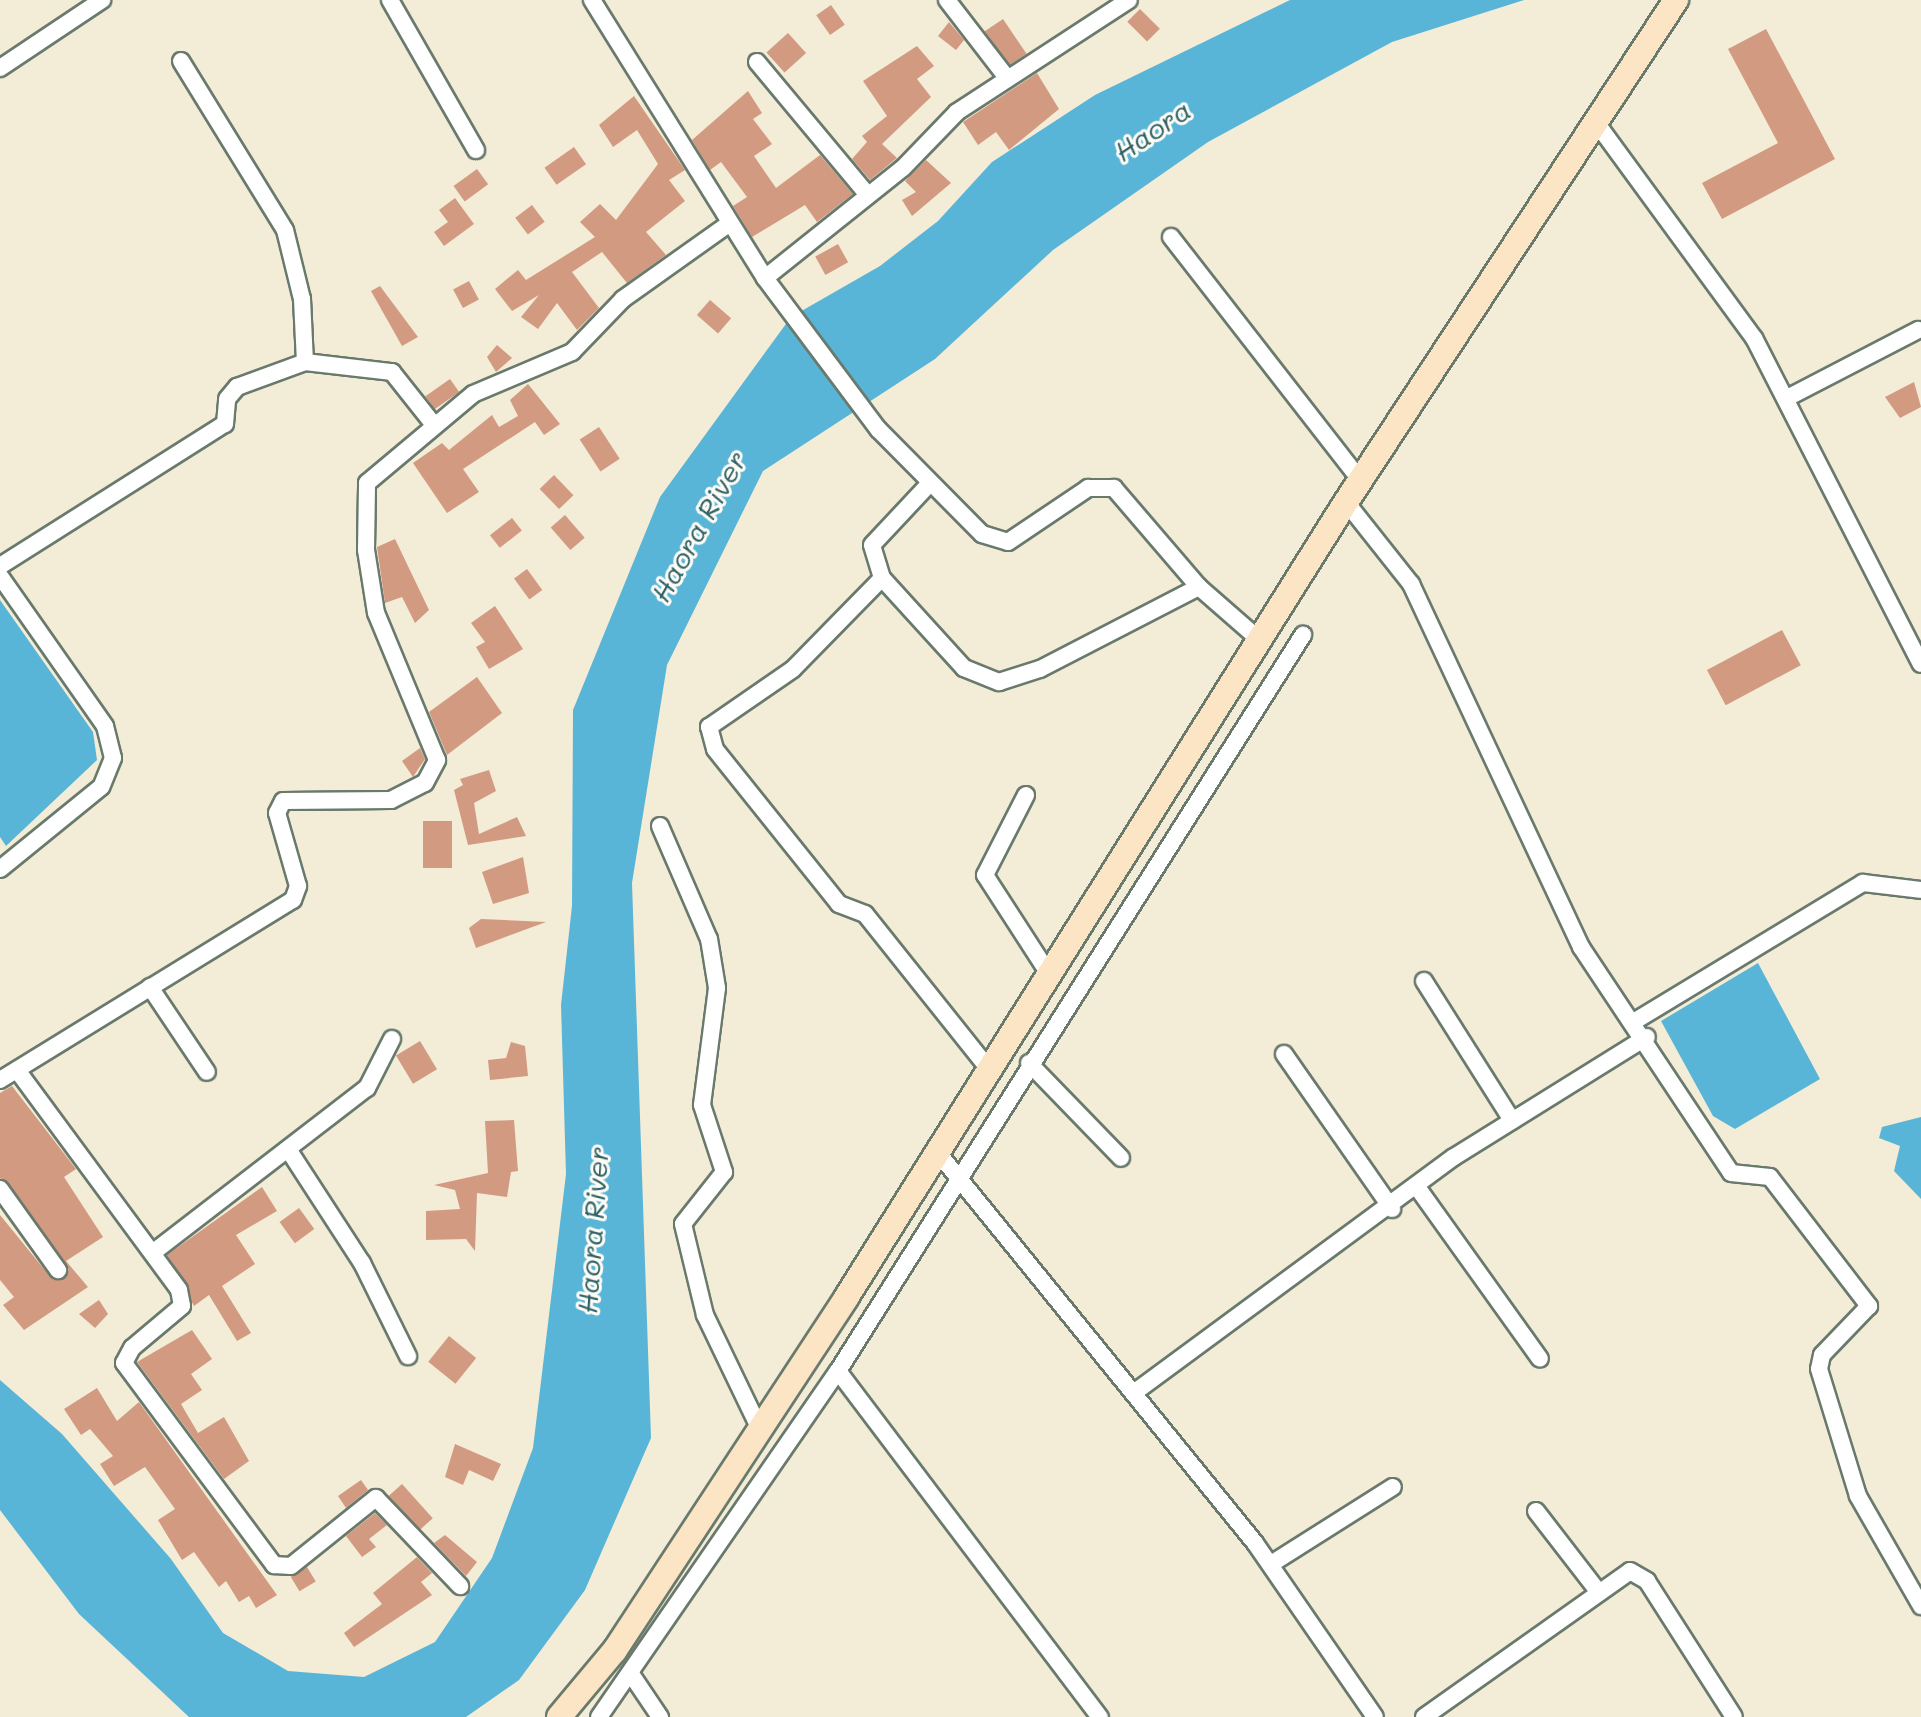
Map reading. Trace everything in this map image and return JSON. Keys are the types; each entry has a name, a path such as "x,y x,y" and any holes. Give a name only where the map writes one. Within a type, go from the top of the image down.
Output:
{"main road":[{"path":"559,1717 615,1650 939,1154 988,1068 1261,641 1360,480 1676,0"}],"street":[{"path":"0,68 102,0"},
{"path":"390,0 476,150"},
{"path":"592,0 765,278 878,429 982,534 1008,542 1088,488 1114,488 1199,587 1261,641"},
{"path":"947,0 1007,78"},
{"path":"765,278 867,194 957,112 1129,0"},
{"path":"181,61 285,230 302,299 305,362"},
{"path":"757,62 867,194"},
{"path":"1595,121 1731,302 1787,398 1823,484 1921,664"},
{"path":"0,1080 293,900 298,886 277,813 283,801 391,800 434,771 434,749 376,613 366,493 374,471 491,382 558,362 623,299 730,223"},
{"path":"1171,237 1360,480"},
{"path":"1787,398 1918,330"},
{"path":"0,566 225,424 227,399 237,387 305,362 392,372 434,425"},
{"path":"930,483 872,545 882,578 964,668 999,682 1040,669 1199,587"},
{"path":"1346,502 1405,573 1574,934 1647,1037 1731,1173 1770,1177 1869,1306 1822,1355 1819,1369 1858,1496 1921,1606"},
{"path":"0,576 105,726 113,758 101,787 0,869"},
{"path":"882,578 793,669 720,715 708,733 839,904 865,914 988,1068"},
{"path":"599,1717 838,1371 1029,1063 1303,635"},
{"path":"1026,795 985,875 1049,974"},
{"path":"660,826 709,939 717,988 702,1105 724,1172 683,1224 705,1315 759,1427"},
{"path":"1635,1021 1863,883 1921,890"},
{"path":"1424,981 1512,1120"},
{"path":"150,987 207,1072"},
{"path":"1135,1392 1512,1120 1647,1037"},
{"path":"155,1251 377,1078 392,1039"},
{"path":"1284,1054 1392,1209"},
{"path":"1029,1063 1121,1158"},
{"path":"17,1070 155,1251 182,1306 132,1348 124,1363 274,1565 291,1566 376,1498 460,1586"},
{"path":"288,1149 362,1263 408,1356"},
{"path":"939,1154 1135,1392 1271,1564 1375,1717"},
{"path":"1417,1187 1540,1359"},
{"path":"0,1189 58,1270"},
{"path":"838,1371 1100,1717"},
{"path":"1271,1564 1393,1487"},
{"path":"1536,1511 1597,1590"},
{"path":"1424,1717 1624,1573 1640,1573 1734,1717"},
{"path":"631,1674 660,1717"}],"water":[{"path":"1290,0 1524,0 1392,42 1208,142 1053,250 935,359 763,471 667,665 632,883 651,1438 585,1590 519,1680 466,1717 189,1717 79,1614 0,1510 0,1380 62,1434 171,1559 223,1633 288,1671 364,1677 435,1642 492,1558 533,1448 566,1174 561,1005 572,906 573,710 660,497 791,317 880,266 938,221 992,162 1095,95"},
{"path":"0,600 93,732 97,760 6,846 0,837"},
{"path":"1758,963 1820,1079 1735,1129 1713,1116 1661,1021"},
{"path":"1921,1117 1921,1199 1894,1171 1900,1146 1879,1138 1882,1127"}],"building":[{"path":"831,5 845,25 830,35 816,15"},
{"path":"1140,9 1160,29 1147,42 1127,22"},
{"path":"1003,19 1026,54 1008,66 985,31"},
{"path":"949,22 964,40 956,50 938,36"},
{"path":"1766,29 1835,159 1722,219 1702,183 1778,143 1728,49"},
{"path":"788,33 806,53 785,72 766,52"},
{"path":"917,46 934,66 917,79 931,97 882,144 897,158 870,180 852,159 867,142 862,136 887,116 863,81"},
{"path":"1037,73 1059,109 1009,150 996,132 978,145 963,122"},
{"path":"748,91 762,113 753,119 772,144 754,156 776,188 820,155 853,194 817,222 805,205 752,237 733,206 747,197 721,162 710,170 692,140"},
{"path":"634,96 685,170 669,180 685,201 646,232 666,255 627,283 602,252 572,272 599,308 577,330 557,303 538,329 521,317 539,295 512,311 495,289 518,270 526,280 595,237 580,222 600,204 616,220 658,164 637,130 613,147 599,125"},
{"path":"574,147 586,164 557,185 545,168"},
{"path":"926,160 951,183 912,216 902,200 916,192 905,181"},
{"path":"477,169 488,184 465,201 454,186"},
{"path":"455,198 474,224 444,246 434,232 448,222 439,210"},
{"path":"532,205 545,222 528,234 515,218"},
{"path":"838,244 848,262 825,275 815,257"},
{"path":"469,281 479,300 463,308 453,289"},
{"path":"380,286 418,337 402,346 371,291"},
{"path":"710,300 731,318 718,333 697,315"},
{"path":"497,345 512,358 496,372 487,357"},
{"path":"450,379 459,392 435,409 425,396"},
{"path":"1914,382 1921,407 1900,418 1885,397"},
{"path":"528,384 560,424 544,435 535,422 463,469 479,492 447,513 413,463 442,443 449,450 492,415 499,427 518,416 510,400"},
{"path":"599,427 620,459 600,471 580,440"},
{"path":"554,475 573,495 559,509 540,489"},
{"path":"565,515 585,538 570,550 551,527"},
{"path":"512,518 522,531 500,548 490,535"},
{"path":"395,539 429,610 415,623 402,597 385,603 377,547"},
{"path":"527,569 542,590 529,599 514,578"},
{"path":"495,606 523,649 489,669 476,647 485,642 471,623"},
{"path":"1782,630 1801,665 1726,705 1707,670"},
{"path":"477,677 502,713 447,755 429,712"},
{"path":"420,748 425,759 413,777 402,761"},
{"path":"489,770 496,791 474,803 479,834 517,817 526,836 468,845 454,790 463,785 460,779"},
{"path":"423,821 452,821 452,868 423,868"},
{"path":"523,857 529,893 493,904 482,872"},
{"path":"481,919 546,922 476,948 469,928"},
{"path":"420,1041 437,1069 413,1084 396,1055"},
{"path":"511,1042 525,1046 528,1076 490,1080 488,1060 506,1058"},
{"path":"12,1086 76,1169 64,1177 103,1237 66,1261 88,1287 24,1330 3,1305 14,1297 0,1280 0,1215 53,1280 69,1270 0,1178 0,1093"},
{"path":"514,1120 518,1171 511,1172 507,1197 477,1193 475,1251 466,1239 426,1240 426,1211 460,1209 455,1190 434,1185 488,1173 485,1121"},
{"path":"262,1187 277,1211 236,1235 255,1264 222,1286 251,1333 237,1341 209,1295 194,1306 167,1255"},
{"path":"299,1208 314,1229 295,1243 280,1222"},
{"path":"99,1300 108,1314 95,1328 79,1314"},
{"path":"192,1330 212,1359 191,1374 202,1390 181,1404 198,1433 224,1417 249,1461 224,1479 137,1362"},
{"path":"449,1336 476,1358 455,1384 428,1362"},
{"path":"97,1388 117,1421 139,1402 277,1595 256,1608 249,1596 239,1602 226,1581 219,1587 194,1552 182,1560 158,1520 175,1509 145,1467 114,1486 100,1464 113,1456 90,1429 81,1435 64,1409"},
{"path":"455,1444 501,1464 493,1481 469,1470 463,1485 445,1477"},
{"path":"361,1480 368,1490 346,1508 338,1496"},
{"path":"402,1484 433,1518 419,1530 389,1496"},
{"path":"375,1513 387,1525 369,1539 376,1547 362,1557 346,1536"},
{"path":"445,1535 477,1562 466,1576 434,1543"},
{"path":"417,1557 432,1573 421,1582 432,1595 354,1647 344,1633 382,1604 373,1593"},
{"path":"307,1567 316,1582 299,1591 291,1577"}],"water label":[{"name":"Haora","path":"1152,130"},
{"name":"Haora River","path":"698,526"},
{"name":"Haora River","path":"592,1230"}]}
